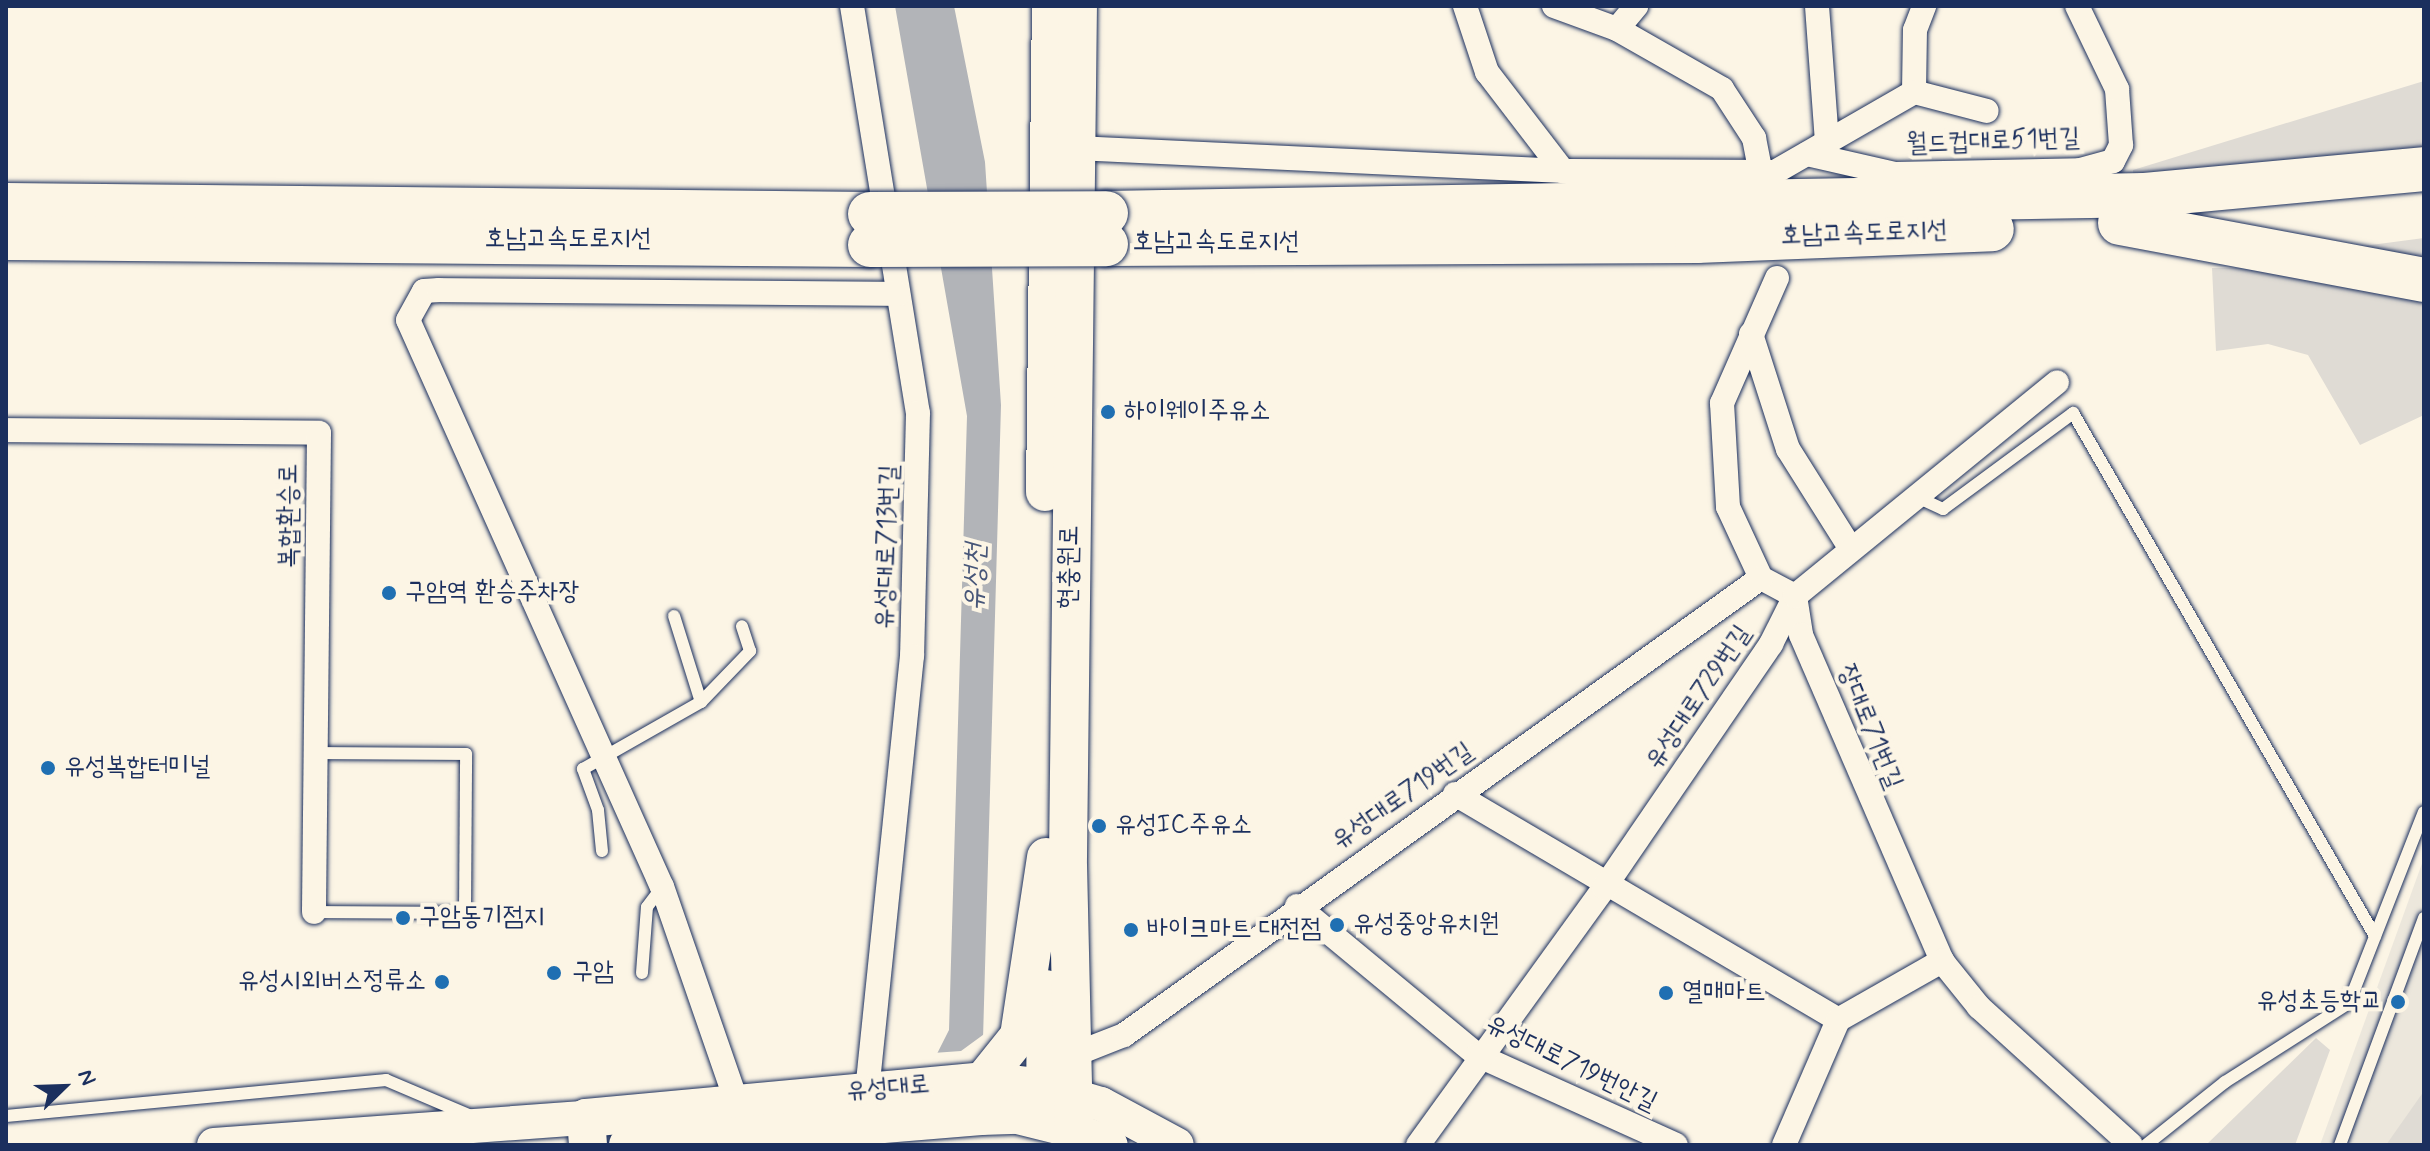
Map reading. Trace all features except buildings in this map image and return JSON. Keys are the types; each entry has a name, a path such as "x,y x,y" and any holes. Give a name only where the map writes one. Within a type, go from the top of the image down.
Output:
{"highway":[{"name":"호남고속도로지선","path":"1106,229 2145,195 2424,169"},
{"name":"호남고속도로지선","path":"6,238 1106,229 1697,241 2120,223 2424,196"},
{"name":"호남고속도로지선","path":"6,205 870,229"},
{"path":"2120,223 2424,280"}],"main road":[{"name":"현충원로","path":"1046,857 1044,137 1051,6"},
{"name":"현충원로","path":"1057,1120 1073,1055 1068,857 1078,6"},
{"path":"982,1098 1019,1036 1046,857"},
{"path":"1046,857 1057,1120"},
{"name":"유성대로","path":"587,1131 737,1103 982,1098 1057,1120"},
{"path":"628,1145 768,1138 870,1102"}],"street":[{"name":"유성대로713번길","path":"852,6 918,413 912,656 887,952 870,1102"},
{"path":"1465,6 1487,72 1563,171"},
{"path":"1554,6 1617,29 1722,89 1754,138 1770,177"},
{"path":"1617,29 1636,6"},
{"path":"1817,6 1817,149"},
{"name":"월드컵대로51번길","path":"1914,92 1915,30 1924,6"},
{"name":"월드컵대로51번길","path":"1817,149 1895,174 2080,170 2113,161 2121,145 2117,89 2077,6"},
{"name":"월드컵대로51번길","path":"1076,148 1563,171 1770,177 1914,92 1987,111"},
{"path":"1777,278 1730,371 1721,448 1728,507 1761,578 1795,596"},
{"path":"737,1103 662,887 408,320 416,300 439,290 898,294"},
{"path":"1751,334 1788,449 1849,546"},
{"name":"유성대로729번길","path":"1418,1145 1477,1055 1604,888 1771,644 1795,596 1849,546 2057,382"},
{"name":"복합환승로","path":"6,430 319,433 314,912"},
{"name":"유성대로719번길","path":"1073,1055 1124,1035 1297,906 1761,578"},
{"name":"장대로71번길","path":"1795,596 1807,649 1942,961 1979,1007 2131,1145"},
{"path":"1455,794 1604,888 1838,1020"},
{"name":"유성대로719번안길","path":"1297,906 1477,1055 1676,1145"},
{"path":"1784,1145 1838,1020 1942,961"},
{"name":"유성대로","path":"1057,1120 1111,1145"},
{"name":"유성대로","path":"1057,1120 1177,1145"},
{"name":"유성대로","path":"214,1145 499,1127 587,1131"}],"lane":[{"path":"1912,495 1943,509 2073,413 2375,936"},
{"path":"674,616 701,702"},
{"path":"602,851 598,810 583,769 701,702 750,651 742,626"},
{"path":"314,912 465,913 466,754 316,753"},
{"path":"2146,1145 2225,1082 2349,1003 2424,812"},
{"path":"642,973 647,907 662,887"},
{"path":"2340,1145 2424,918"},
{"path":"6,1116 386,1080 499,1127"}],"shaded area":[{"path":"2424,81 2424,148 2133,184 2133,170"},
{"path":"2424,238 2424,272 2310,253"},
{"path":"2212,268 2291,268 2424,285 2424,415 2360,445 2308,355 2268,344 2216,351"},
{"name":"유성초등학교","path":"2424,858 2424,1145 2320,1145"},
{"path":"2316,1038 2330,1050 2295,1145 2206,1145"},
{"path":"2424,1091 2424,1145 2386,1145"}],"water":[{"name":"유성천","path":"895,6 954,6 985,162 1001,405 983,1039 891,1145 949,1030 967,416"}],"pier":[{"path":"987,1032 966,1114 950,1145 887,1145 933,1053 961,1051"}],"place":[{"name":"하이웨이주유소","path":"1108,412"},
{"name":"구암역 환승주차장","path":"389,593"},
{"name":"유성복합터미널","path":"48,768"},
{"name":"유성IC주유소","path":"1099,826"},
{"name":"구암동기점지","path":"403,918"},
{"name":"유성중앙유치원","path":"1337,925"},
{"name":"바이크마트 대전점","path":"1131,930"},
{"name":"구암","path":"554,973"},
{"name":"유성시외버스정류소","path":"442,982"},
{"name":"열매마트","path":"1666,993"},
{"name":"유성초등학교","path":"2398,1002"}]}
